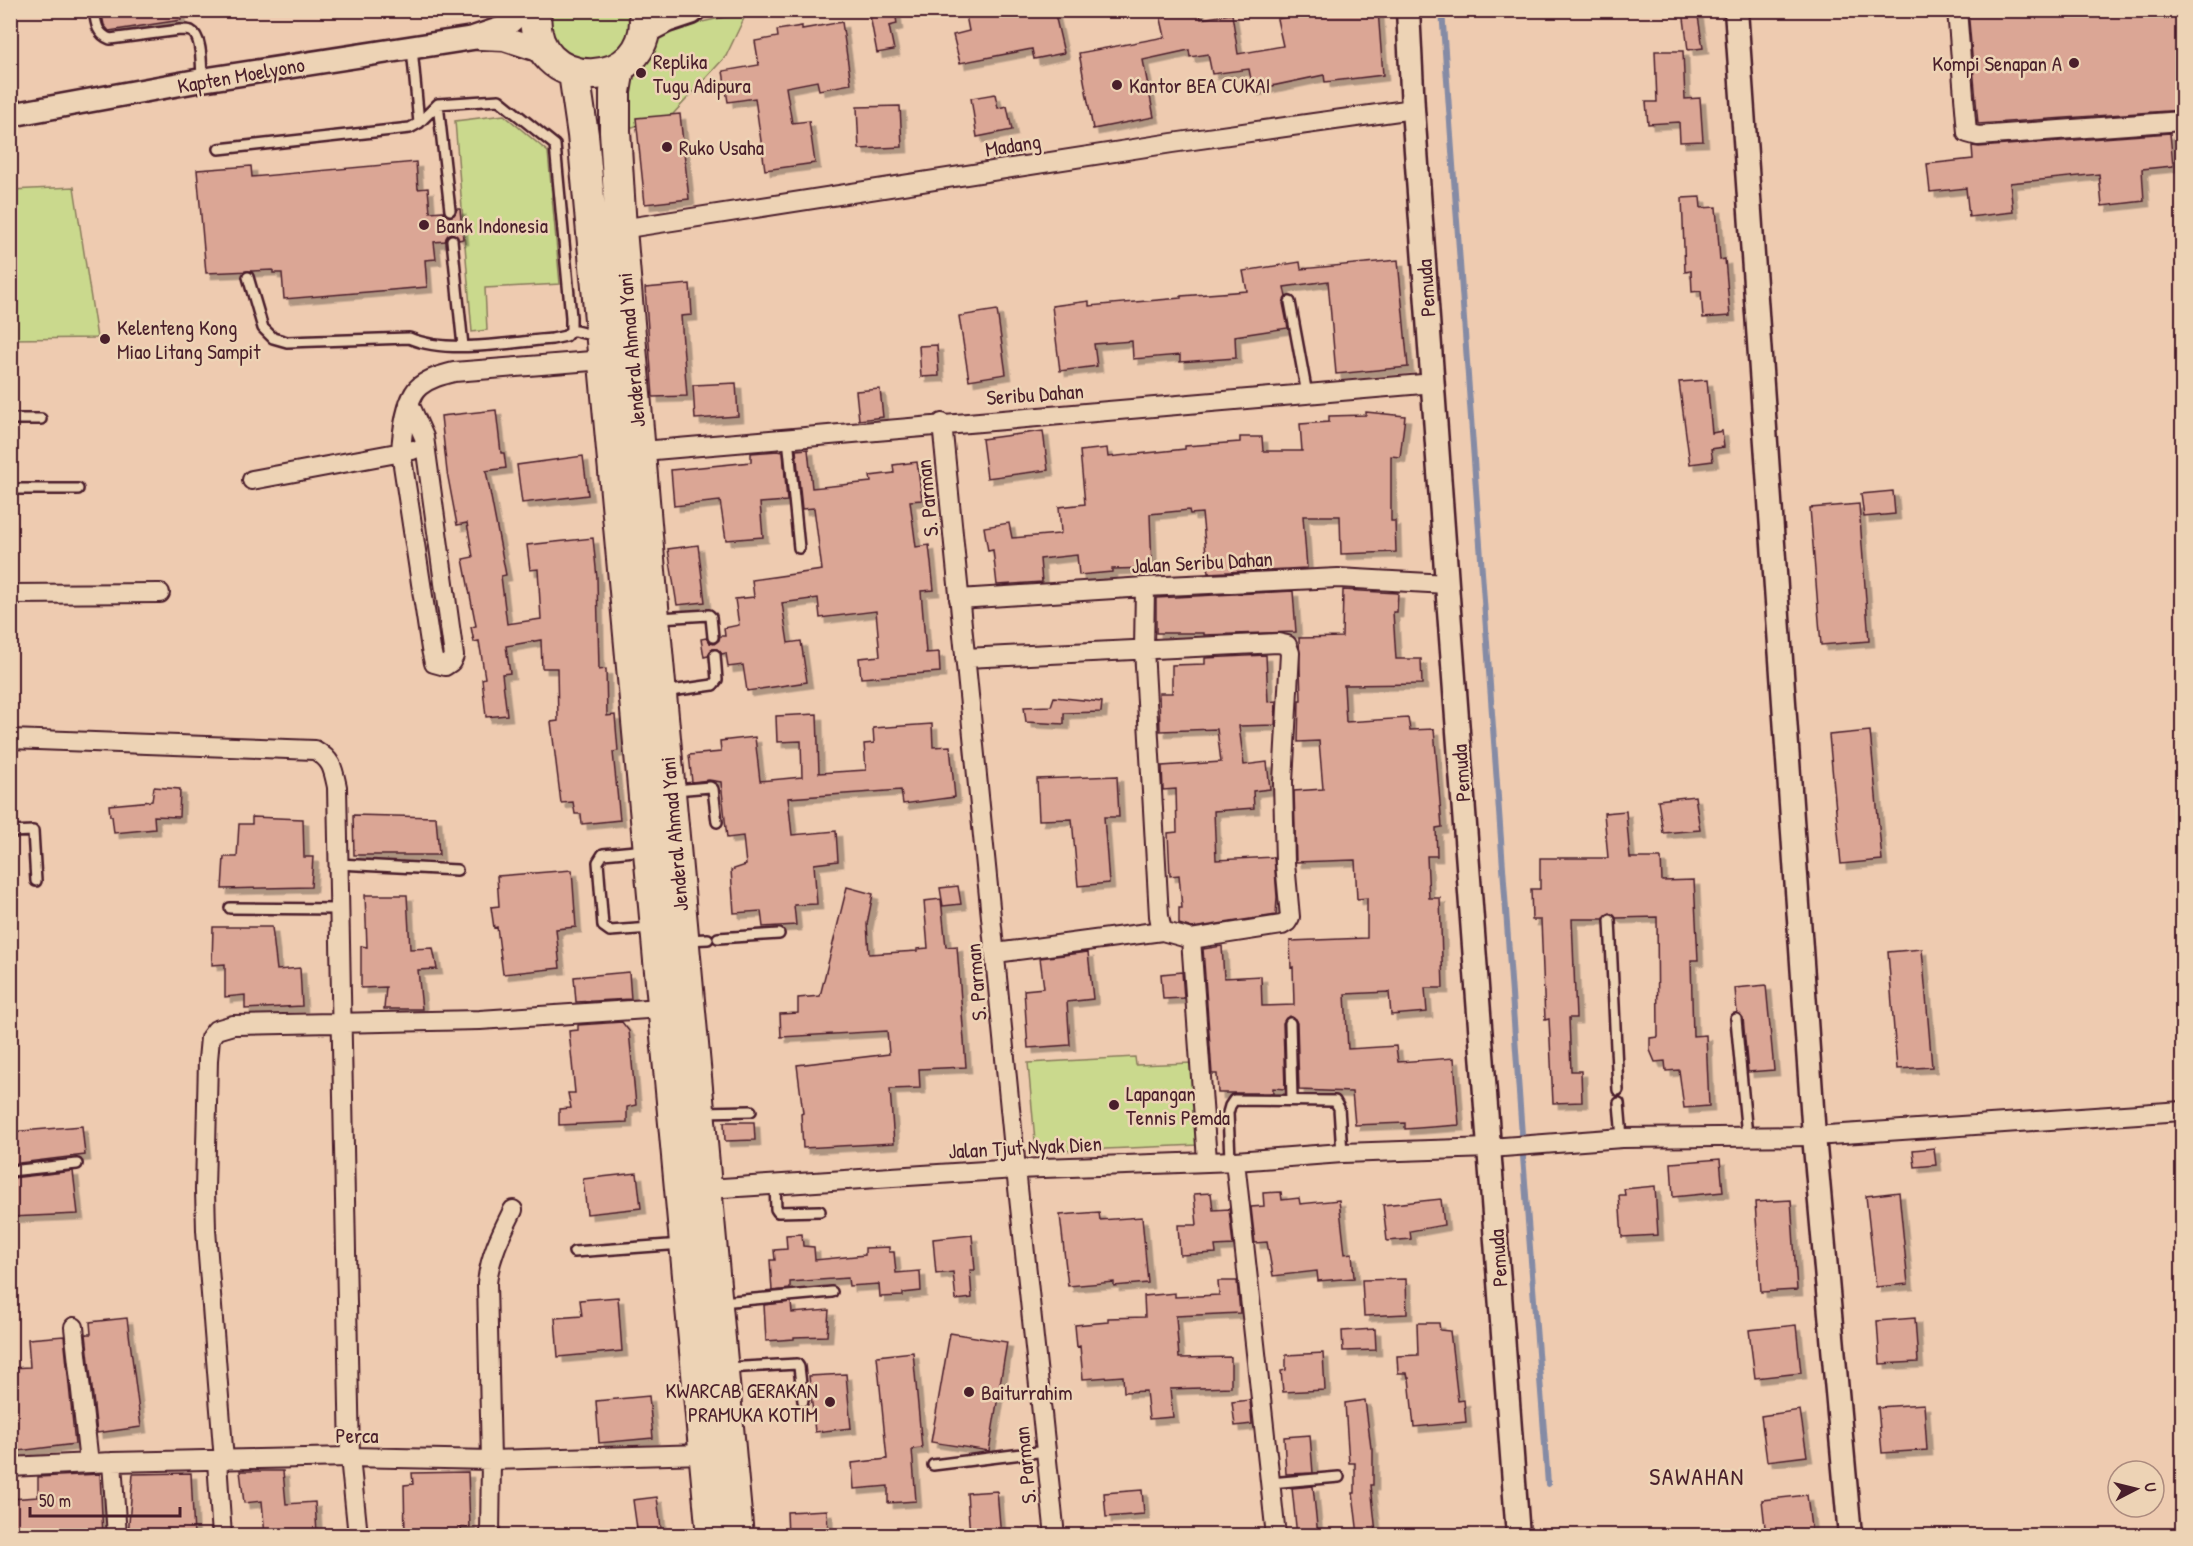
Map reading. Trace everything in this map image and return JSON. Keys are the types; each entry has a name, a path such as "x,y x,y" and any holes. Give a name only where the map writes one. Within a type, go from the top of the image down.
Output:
{"highway":[{"path":"536,10 536,31 545,52 553,61 574,73 597,75 619,68 636,51 661,17"},
{"name":"Jenderal Ahmad Yani","path":"619,68 615,92 615,131 621,229 626,452 648,850 680,938 662,1008 712,1536"},
{"name":"Jenderal Ahmad Yani","path":"574,73 583,135 602,349 626,452 654,618 680,938 700,1113 738,1536"}],"street":[{"path":"473,38 503,28 524,10"},
{"name":"Pemuda","path":"1408,10 1447,584 1518,1536"},
{"path":"1736,10 1814,1136 1850,1536"},
{"path":"1957,10 1967,133 1978,136 2182,121"},
{"name":"Kapten Moelyono","path":"10,115 202,81 473,38"},
{"path":"473,38 504,39 545,52"},
{"name":"Madang","path":"621,229 1172,143 1413,109"},
{"path":"409,403 424,437 454,656 452,662 445,666 434,663 430,649 401,452 402,434 409,403 417,387 433,377 602,349"},
{"name":"Seribu Dahan","path":"626,452 942,423 1434,383"},
{"name":"S. Parman","path":"942,423 1054,1536"},
{"path":"252,480 425,448"},
{"name":"Jalan Seribu Dahan","path":"959,599 1338,578 1447,584"},
{"path":"1145,587 1144,649 1159,916 1162,931"},
{"path":"10,594 160,593"},
{"path":"965,658 1278,643 1287,645 1290,653 1283,782 1285,863 1290,916 1287,922 1282,925 1191,939 1162,931 996,953"},
{"path":"10,739 315,750 327,757 334,770 337,787 339,864 350,1457 358,1536"},
{"path":"1191,939 1207,1160"},
{"path":"222,1536 220,1461 206,1230 208,1060 210,1038 216,1030 233,1025 480,1020 662,1008"},
{"name":"Jalan Tjut Nyak Dien","path":"707,1190 1016,1169 1490,1148 1622,1138 1814,1136 2182,1111"},
{"path":"1233,1160 1276,1536"},
{"path":"490,1536 491,1460 487,1283 492,1254 513,1210"},
{"path":"74,1327 89,1463"},
{"name":"Perca","path":"10,1467 112,1462 350,1457 491,1460 704,1454"},
{"path":"112,1462 117,1536"}],"lane":[{"path":"94,10 96,26 102,36 110,39 180,30 191,31 197,37 200,48 202,81"},
{"path":"412,48 420,123"},
{"path":"219,149 410,128 420,123 438,104 499,100 555,145 571,330 566,336 441,347 410,338 287,342 273,338 263,328 248,277"},
{"path":"438,104 450,210"},
{"path":"452,240 463,346"},
{"path":"1290,302 1307,394"},
{"path":"571,330 602,349"},
{"path":"10,419 42,419"},
{"path":"788,438 799,548"},
{"path":"10,489 78,489"},
{"path":"654,618 709,615 713,637"},
{"path":"661,692 713,685 717,680 715,655"},
{"path":"669,790 710,787 713,789 717,822"},
{"path":"10,832 33,831 36,881"},
{"path":"648,850 603,854 600,857 598,862 603,926 610,931 680,938 779,934"},
{"path":"339,864 457,870"},
{"path":"230,908 340,909"},
{"path":"1610,920 1618,1090"},
{"path":"1736,1019 1747,1136"},
{"path":"1290,1023 1292,1100"},
{"path":"1233,1160 1228,1113 1234,1100 1335,1101 1339,1108 1342,1153"},
{"path":"1619,1103 1622,1138"},
{"path":"700,1113 751,1111"},
{"path":"10,1171 76,1164"},
{"path":"775,1185 778,1212 820,1211"},
{"path":"574,1252 684,1243"},
{"path":"716,1302 832,1292"},
{"path":"722,1369 797,1364 803,1401"},
{"path":"933,1465 1046,1451"},
{"path":"1270,1483 1339,1477"}],"green space":[{"path":"543,11 635,11 637,16 619,60 558,59"},
{"path":"747,12 726,56 673,114 620,131 623,72 648,34"},
{"path":"504,115 548,152 560,284 485,288 487,330 472,332 455,121"},
{"path":"74,187 97,338 11,339 11,190"},
{"name":"Lapangan Tennis Pemda","path":"1135,1057 1136,1065 1192,1063 1198,1145 1036,1152 1028,1063"}],"building":[{"path":"101,10 180,10 181,20 109,31 104,25"},
{"path":"869,10 895,10 897,24 889,26 894,50 877,53"},
{"path":"965,10 1054,10 1064,53 1034,59 1032,49 960,63 953,35 969,31"},
{"path":"1159,10 1199,10 1201,19 1232,14 1238,54 1283,46 1277,19 1318,11 1378,10 1383,75 1325,82 1324,75 1253,90 1249,69 1212,74 1208,54 1190,57 1189,50 1143,60 1154,117 1093,129 1079,53 1165,37"},
{"path":"1683,10 1697,10 1703,48 1688,50"},
{"name":"Kompi Senapan A","path":"1968,10 2182,10 2182,110 1978,124"},
{"path":"842,22 851,84 819,90 817,81 786,87 792,123 809,121 815,163 765,170 755,98 728,102 723,71 759,65 755,41 778,37 777,30 802,26 802,29"},
{"path":"1655,51 1683,51 1685,99 1700,98 1703,141 1680,142 1679,122 1648,124 1646,102 1657,102"},
{"path":"995,94 998,108 1007,106 1012,130 977,137 971,98"},
{"path":"900,106 902,147 859,149 857,107"},
{"path":"680,114 689,199 645,204 636,118"},
{"path":"2170,133 2173,166 2142,169 2144,201 2102,206 2099,174 2010,183 2013,212 1969,217 1966,188 1930,192 1927,164 1973,159 1972,146"},
{"path":"416,162 418,189 428,188 430,212 443,211 450,217 457,209 460,209 463,239 459,240 452,233 445,241 434,242 436,259 425,260 427,287 284,299 282,273 273,273 273,270 206,273 197,170 251,166 252,177"},
{"path":"1700,197 1701,208 1716,207 1720,260 1725,259 1730,316 1703,318 1701,291 1692,292 1691,271 1685,272 1682,198"},
{"path":"1398,260 1408,367 1336,374 1328,281 1284,287 1286,297 1283,303 1288,328 1235,336 1236,358 1180,362 1180,355 1133,359 1132,341 1094,344 1097,366 1060,371 1052,306 1089,301 1089,306 1247,291 1243,271 1300,262 1301,269"},
{"path":"690,284 692,315 681,316 687,396 653,397 645,288"},
{"path":"997,310 1006,374 969,380 959,316"},
{"path":"937,345 939,376 921,377 919,346"},
{"path":"1707,380 1712,433 1722,431 1724,447 1711,449 1713,461 1690,464 1679,382"},
{"path":"736,383 738,416 695,419 693,385"},
{"path":"880,389 883,417 859,420 856,391"},
{"path":"496,410 501,453 504,453 506,468 486,471 506,575 501,576 507,624 541,619 538,569 530,570 527,545 593,538 597,578 599,670 606,669 607,716 615,715 618,751 613,752 620,820 582,824 581,814 575,814 573,802 561,803 551,722 558,721 557,668 542,668 541,640 506,646 510,673 502,674 507,715 486,717 482,679 485,678 479,641 474,642 471,627 476,626 463,559 473,557 467,523 457,525 447,472 441,416"},
{"path":"1366,412 1405,416 1400,457 1391,456 1391,521 1395,521 1396,552 1341,554 1340,516 1303,516 1307,568 1208,573 1202,513 1190,514 1189,510 1150,514 1152,568 1112,569 1112,572 1079,575 1077,555 1040,559 1042,582 997,585 993,550 988,551 984,527 1009,523 1012,538 1059,534 1061,532 1059,507 1085,504 1080,451 1107,448 1108,457 1185,449 1185,446 1240,442 1240,437 1262,437 1263,451 1302,451 1300,424 1329,422 1329,416 1366,415"},
{"path":"1043,431 1048,470 987,478 982,439"},
{"path":"808,449 812,488 871,482 870,476 894,473 893,465 917,462 922,500 910,501 916,547 929,545 934,590 921,591 926,653 939,652 940,672 861,678 859,658 880,656 876,611 820,618 818,598 782,603 788,643 801,641 807,682 747,691 743,665 728,667 726,653 722,654 717,649 712,649 708,656 704,657 701,639 706,638 714,644 720,636 725,636 724,628 739,625 735,599 754,597 752,580 822,570 814,508 802,509 796,450"},
{"path":"783,452 787,501 760,503 763,537 726,540 720,501 674,506 671,470 751,462 751,453"},
{"path":"583,456 588,495 522,503 517,465"},
{"path":"1893,491 1895,514 1864,517 1861,494"},
{"path":"1859,504 1869,641 1821,645 1810,508"},
{"path":"698,545 705,602 677,605 668,549"},
{"path":"1343,590 1398,593 1397,612 1393,612 1396,659 1421,659 1422,684 1344,685 1346,722 1408,718 1410,730 1434,729 1442,827 1436,828 1437,856 1427,856 1429,898 1440,898 1443,988 1425,988 1427,1012 1391,1015 1389,992 1345,994 1348,1049 1396,1046 1398,1062 1454,1058 1459,1125 1405,1129 1405,1123 1355,1125 1352,1092 1299,1090 1297,1023 1290,1016 1283,1023 1285,1089 1273,1088 1273,1093 1218,1093 1217,1074 1212,1074 1203,949 1222,946 1224,978 1261,976 1262,1006 1294,1005 1290,941 1367,938 1367,898 1357,899 1355,860 1296,862 1294,791 1323,789 1319,741 1298,742 1299,700 1301,700 1299,638 1342,637"},
{"path":"1293,591 1296,632 1204,635 1204,633 1156,633 1156,598"},
{"path":"1266,655 1268,702 1276,701 1275,725 1239,726 1244,765 1267,762 1270,789 1253,791 1254,808 1214,811 1216,860 1274,857 1276,915 1192,928 1179,924 1179,908 1182,908 1179,875 1170,876 1168,833 1177,832 1176,789 1163,790 1162,766 1221,762 1217,729 1160,731 1159,693 1172,693 1172,665 1205,664 1205,658"},
{"path":"1054,697 1102,702 1101,712 1064,713 1064,724 1026,722 1024,707 1051,706"},
{"path":"817,714 819,773 866,770 864,744 874,743 873,728 932,724 933,747 950,746 955,797 903,804 901,790 788,798 792,835 836,831 838,861 814,864 817,904 794,905 796,925 763,927 761,911 734,913 731,870 746,865 743,836 727,838 721,782 709,780 692,782 689,755 721,752 720,741 755,737 760,781 802,777 801,741 777,742 776,716"},
{"path":"1870,731 1882,860 1841,864 1829,735"},
{"path":"1117,776 1119,817 1104,817 1109,883 1078,886 1072,819 1039,820 1037,779"},
{"path":"154,787 180,789 179,817 154,816 155,829 114,833 109,805 152,801"},
{"path":"1695,796 1700,830 1663,833 1658,800"},
{"path":"1626,811 1630,858 1661,858 1662,881 1694,880 1698,960 1691,960 1693,1036 1706,1035 1709,1106 1684,1108 1679,1070 1666,1071 1665,1061 1655,1062 1650,1050 1650,1038 1658,1037 1657,917 1616,918 1610,913 1604,919 1572,919 1576,1018 1569,1018 1571,1071 1581,1071 1582,1102 1553,1103 1549,1019 1545,1020 1541,920 1532,920 1531,889 1540,889 1540,858 1608,858 1604,813"},
{"path":"353,815 436,817 439,855 354,855"},
{"path":"252,817 303,819 304,857 313,857 311,887 222,889 224,857 237,857 239,824 252,824"},
{"path":"572,870 576,927 556,929 560,968 503,974 497,927 494,928 491,907 499,906 497,876"},
{"path":"958,886 961,904 943,906 940,888"},
{"path":"847,887 873,894 867,924 869,954 917,951 917,949 928,948 924,901 941,899 946,947 957,946 966,1067 919,1069 920,1088 890,1089 894,1143 803,1148 801,1114 803,1113 797,1065 889,1054 887,1031 781,1037 780,1014 798,1013 798,998 820,996"},
{"path":"365,895 407,895 410,949 433,948 437,969 418,970 422,1009 384,1009 386,987 361,988 361,946 367,947"},
{"path":"213,927 272,927 277,970 300,968 302,1006 245,1009 245,995 225,997 225,964 212,965"},
{"path":"1922,949 1932,1067 1897,1069 1888,952"},
{"path":"1088,952 1093,999 1067,1002 1070,1045 1028,1048 1024,990 1044,988 1040,958"},
{"path":"629,972 631,999 576,1002 574,977"},
{"path":"1182,972 1184,998 1163,999 1161,974"},
{"path":"1766,985 1774,1070 1748,1072 1743,1018 1737,1013 1735,988"},
{"path":"622,1022 629,1031 636,1105 627,1107 627,1122 559,1125 559,1109 571,1108 568,1093 575,1093 569,1031 578,1030 578,1025"},
{"path":"724,1122 754,1122 755,1140 725,1141"},
{"path":"82,1126 85,1155 11,1164 10,1132"},
{"path":"1934,1148 1936,1165 1915,1167 1913,1150"},
{"path":"1720,1159 1723,1192 1673,1197 1671,1163"},
{"path":"73,1171 78,1214 10,1217 12,1178"},
{"path":"637,1173 641,1208 587,1214 583,1179"},
{"path":"1655,1186 1658,1235 1622,1237 1619,1195 1625,1195 1624,1189"},
{"path":"1281,1192 1282,1200 1299,1198 1300,1204 1339,1200 1345,1254 1352,1253 1354,1278 1318,1281 1317,1271 1273,1276 1267,1242 1255,1243 1251,1207 1264,1206 1263,1193"},
{"path":"1899,1192 1908,1284 1876,1287 1866,1196"},
{"path":"1211,1193 1213,1210 1229,1209 1233,1245 1215,1246 1216,1253 1180,1255 1178,1225 1197,1225 1194,1194"},
{"path":"1441,1199 1444,1225 1410,1231 1411,1239 1387,1241 1383,1205"},
{"path":"1791,1200 1797,1290 1761,1292 1755,1202"},
{"path":"1099,1212 1100,1220 1142,1217 1148,1283 1114,1286 1114,1282 1068,1286 1060,1215"},
{"path":"802,1234 803,1246 814,1247 815,1260 865,1255 865,1248 889,1247 889,1252 894,1252 896,1273 920,1271 921,1291 903,1293 903,1296 880,1297 879,1284 849,1286 848,1278 790,1282 790,1289 772,1291 770,1260 775,1260 774,1250 787,1249 786,1235"},
{"path":"972,1235 975,1270 970,1270 972,1298 956,1300 953,1272 936,1274 933,1239"},
{"path":"1406,1279 1407,1314 1364,1316 1362,1280"},
{"path":"1218,1281 1237,1281 1240,1313 1176,1316 1179,1358 1231,1357 1231,1387 1170,1389 1173,1417 1149,1419 1146,1391 1124,1392 1123,1376 1083,1379 1080,1346 1077,1347 1075,1325 1108,1322 1108,1318 1145,1317 1144,1296 1175,1293 1175,1297 1219,1295"},
{"path":"618,1297 622,1351 558,1357 555,1318 582,1316 580,1300"},
{"path":"791,1302 792,1313 829,1310 827,1336 766,1341 764,1305"},
{"path":"127,1318 141,1427 97,1433 86,1334 91,1334 90,1322"},
{"path":"1915,1318 1918,1362 1880,1364 1877,1321"},
{"path":"1417,1323 1439,1323 1440,1330 1450,1331 1458,1401 1464,1400 1466,1422 1414,1427 1409,1378 1407,1373 1398,1373 1397,1356 1418,1355"},
{"path":"1796,1325 1801,1373 1755,1378 1749,1330"},
{"path":"1375,1329 1376,1350 1343,1351 1342,1331"},
{"name":"Baiturrahim","path":"950,1333 1007,1342 989,1451 931,1442"},
{"path":"64,1336 75,1444 10,1452 10,1368 30,1367 28,1339"},
{"path":"913,1352 922,1448 912,1449 916,1501 888,1503 888,1486 854,1489 852,1463 887,1459 877,1356"},
{"path":"1323,1353 1325,1390 1283,1392 1281,1371 1286,1370 1286,1355"},
{"name":"KWARCAB GERAKAN PRAMUKA KOTIM","path":"846,1374 851,1428 815,1432 809,1376"},
{"path":"649,1396 653,1438 599,1443 596,1401"},
{"path":"1250,1400 1252,1424 1235,1426 1232,1402"},
{"path":"1365,1400 1371,1448 1373,1448 1373,1485 1371,1485 1376,1533 1358,1535 1353,1493 1355,1493 1355,1463 1349,1463 1345,1403"},
{"path":"1924,1404 1927,1450 1882,1453 1878,1407"},
{"path":"1800,1410 1807,1456 1767,1461 1761,1416"},
{"path":"1310,1435 1313,1473 1286,1474 1284,1437"},
{"path":"240,1471 283,1471 286,1504 315,1502 317,1533 265,1536 262,1501 244,1503"},
{"path":"468,1472 470,1528 461,1528 462,1536 405,1536 404,1485 413,1484 412,1473"},
{"path":"191,1473 194,1536 128,1536 133,1474"},
{"path":"100,1474 103,1536 40,1536 39,1527 10,1529 10,1499 38,1497 38,1477"},
{"path":"1313,1486 1318,1536 1297,1536 1292,1488"},
{"path":"1142,1490 1144,1514 1106,1517 1104,1493"},
{"path":"997,1491 1001,1536 970,1536 967,1493"},
{"path":"1807,1495 1812,1536 1766,1536 1762,1500"},
{"path":"657,1497 662,1536 638,1536 633,1500"},
{"path":"827,1510 828,1536 788,1536 787,1512"}],"waterway":[{"path":"1442,10 1522,1135"},
{"path":"1523,1156 1548,1484"}],"place":[{"name":"Kompi Senapan A","path":"2074,63"},
{"name":"Replika Tugu Adipura","path":"641,73"},
{"name":"Kantor BEA CUKAI","path":"1117,85"},
{"name":"Ruko Usaha","path":"667,147"},
{"name":"Bank Indonesia","path":"424,225"},
{"name":"Kelenteng Kong Miao Litang Sampit","path":"105,339"},
{"name":"Lapangan Tennis Pemda","path":"1114,1105"},
{"name":"Baiturrahim","path":"969,1392"},
{"name":"KWARCAB GERAKAN PRAMUKA KOTIM","path":"830,1402"}],"district":[{"name":"SAWAHAN","path":"1697,1476"}]}
